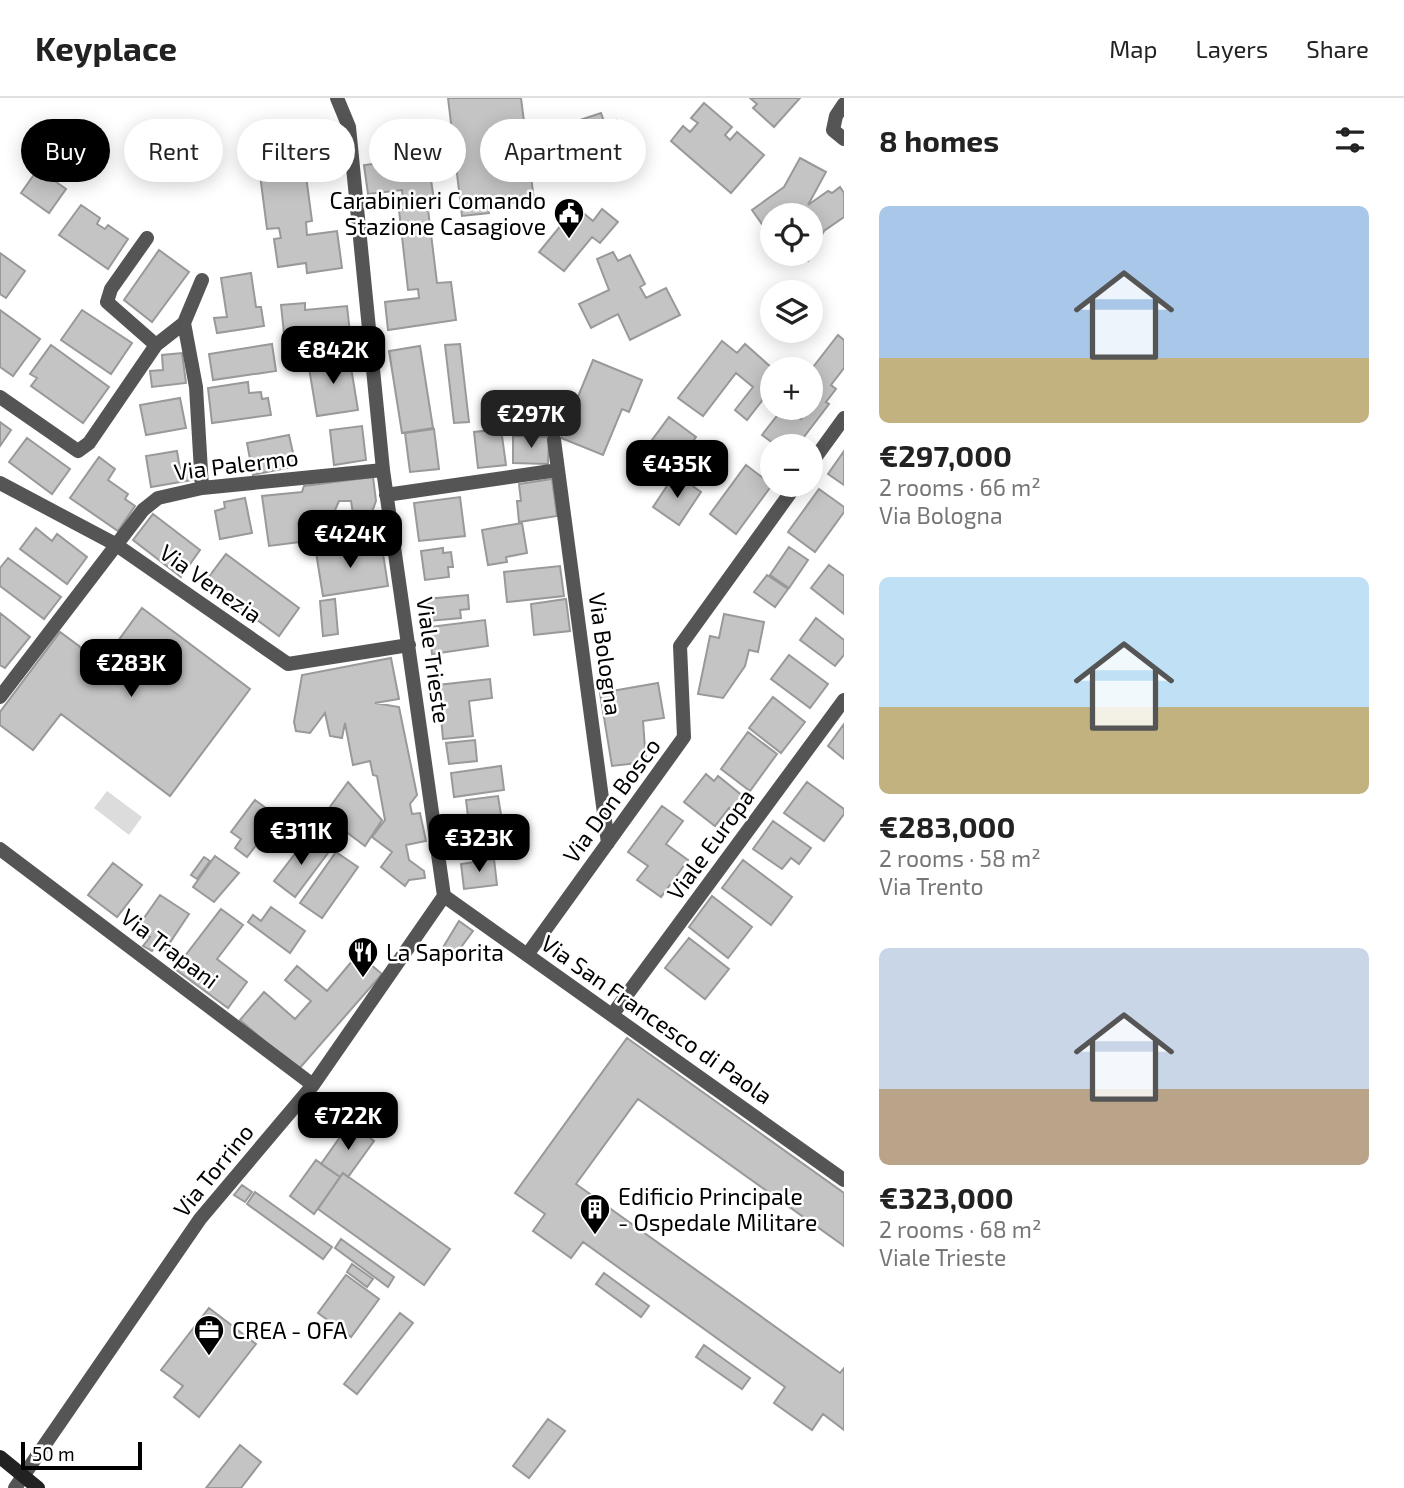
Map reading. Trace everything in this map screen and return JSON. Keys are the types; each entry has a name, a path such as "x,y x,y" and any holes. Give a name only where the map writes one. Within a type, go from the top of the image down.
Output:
{"main road":[{"path":"0,1457 19,1483 38,1488"}],"street":[{"name":"Viale Trieste","path":"337,98 349,127 386,495 444,896"},
{"path":"844,104 836,116 833,130 844,139"},
{"path":"147,238 111,289 107,302 156,345"},
{"path":"0,397 78,451 89,443 156,345 184,323 202,280"},
{"path":"184,323 196,387 202,488"},
{"path":"823,447 844,418"},
{"name":"Via Bologna","path":"554,440 608,843"},
{"name":"Via Palermo","path":"0,697 115,544 143,510 158,498 202,488 383,470"},
{"path":"386,495 558,470"},
{"name":"Via Venezia","path":"0,484 115,544 288,664 409,645"},
{"name":"Via Don Bosco","path":"527,955 684,737 680,646 787,497"},
{"name":"Viale Europa","path":"612,1015 844,700"},
{"name":"Via Trapani","path":"0,849 313,1085"},
{"name":"Via San Francesco di Paola","path":"444,896 844,1181"},
{"name":"Via Torrino","path":"19,1483 200,1220 313,1085 444,896"}],"shaded area":[{"path":"107,791 142,817 129,835 94,808"}],"building":[{"path":"448,98 521,98 524,119 480,119 480,182 532,182 534,200 488,206 489,213 462,216 458,182 466,182 466,119 450,119"},
{"path":"750,98 800,98 774,127 753,108 757,104"},
{"path":"704,103 732,127 725,135 730,140 737,132 764,155 731,193 671,141 683,126 690,132 698,123 691,118"},
{"path":"601,113 603,119 583,119"},
{"path":"800,158 826,172 809,203 762,203 784,187"},
{"path":"369,164 369,182 431,182 434,200 427,201 437,283 451,282 456,320 388,330 385,302 419,298 418,289 408,290 399,210 404,209 402,190 368,194 364,165"},
{"path":"29,182 56,182 66,189 49,213 21,193"},
{"path":"261,182 307,182 312,221 306,222 307,235 337,231 342,268 307,273 306,263 278,267 274,239 281,238 279,228 267,229"},
{"path":"840,187 844,193 844,217 823,233 823,203 811,203 828,191 832,193"},
{"path":"760,204 760,221 752,210"},
{"path":"81,205 100,218 97,224 105,229 108,225 128,239 108,269 59,235"},
{"name":"Carabinieri Comando Stazione Casagiove","path":"576,207 593,221 602,209 618,222 600,243 592,237 564,271 539,252"},
{"path":"159,250 189,272 152,322 124,300"},
{"path":"613,252 618,261 630,255 645,284 640,287 646,298 666,288 680,315 630,340 618,314 591,328 579,304 609,290 597,259"},
{"path":"0,253 25,271 6,298 0,294"},
{"path":"251,273 256,307 261,307 264,326 217,333 214,318 227,317 221,278"},
{"path":"305,303 305,310 347,306 351,342 306,346 305,330 295,331 297,341 285,343 281,305"},
{"path":"0,310 40,339 13,376 0,367"},
{"path":"82,310 132,343 111,374 61,340"},
{"path":"838,335 844,340 844,368 831,385 836,389 826,402 829,404 823,412 823,357 821,357"},
{"path":"722,341 737,353 745,344 760,357 760,403 747,420 735,410 753,387 736,373 703,416 678,398"},
{"path":"272,344 276,371 213,380 209,354"},
{"path":"460,344 469,422 454,423 445,345"},
{"path":"51,345 109,387 83,423 31,386 37,378 30,374"},
{"path":"420,346 433,428 402,433 389,351"},
{"path":"182,353 186,383 152,387 150,371 163,370 162,355"},
{"path":"349,355 358,410 317,416 308,362"},
{"path":"593,360 642,380 629,412 622,409 603,455 561,438"},
{"path":"248,382 249,393 261,392 262,399 268,398 271,415 212,423 208,388"},
{"path":"180,398 186,428 146,435 140,405"},
{"path":"669,417 696,437 689,447 697,453 690,463 682,457 679,462 666,453 650,474 635,463"},
{"path":"774,420 817,420 806,434 763,434"},
{"path":"0,422 11,430 0,446"},
{"path":"362,426 366,460 334,465 330,430"},
{"path":"434,429 439,469 410,472 405,433"},
{"path":"501,429 506,465 478,468 474,432"},
{"path":"289,435 296,466 253,475 247,443"},
{"path":"513,436 549,437 548,464 513,463"},
{"path":"27,438 70,469 52,494 9,462"},
{"path":"177,451 180,469 196,466 198,479 151,487 146,456"},
{"path":"844,451 844,485 828,474"},
{"path":"99,457 115,469 108,480 128,494 125,499 135,506 118,531 70,498"},
{"path":"746,465 760,476 760,497 763,497 736,534 710,514"},
{"path":"373,477 376,501 372,512 353,514 351,501 339,501 332,517 328,518 330,528 316,530 309,521 298,523 301,542 269,546 262,496 302,492 304,486"},
{"path":"673,477 681,482 683,479 701,492 679,525 653,507"},
{"path":"552,479 557,516 519,522 519,484"},
{"path":"823,492 844,507 844,512 815,552 788,532 813,497 823,497"},
{"path":"460,497 465,536 419,541 414,503"},
{"path":"245,498 252,533 220,539 215,511 225,508 224,502"},
{"path":"378,511 384,536 341,545 337,526 347,524 346,518"},
{"path":"153,514 200,550 181,577 133,540"},
{"path":"522,523 527,553 506,557 507,562 488,565 482,530"},
{"path":"36,528 52,541 57,534 87,557 67,584 20,549"},
{"path":"325,538 328,555 382,547 388,586 323,596 314,540"},
{"path":"789,547 808,560 789,588 770,575"},
{"path":"443,548 443,553 451,552 453,567 448,567 449,577 425,580 421,551"},
{"path":"226,554 299,608 279,636 205,582"},
{"path":"8,558 61,597 44,619 0,586 0,568"},
{"path":"829,565 844,576 844,614 811,588"},
{"path":"560,566 564,596 507,602 504,572"},
{"path":"767,575 788,589 775,607 754,592"},
{"path":"468,595 469,609 460,610 461,618 429,621 427,599"},
{"path":"335,599 338,634 323,636 320,601"},
{"path":"566,599 570,631 534,635 531,604"},
{"path":"142,608 250,689 170,796 61,714 33,750 0,725 0,712 60,632 102,663"},
{"path":"0,613 30,637 5,668 0,665"},
{"path":"724,614 764,622 758,652 749,650 745,666 723,698 698,694 710,636 719,638"},
{"path":"816,618 844,640 844,655 835,666 800,640"},
{"path":"485,620 488,646 432,654 429,627"},
{"path":"789,655 828,684 810,708 771,679"},
{"path":"391,658 399,699 375,703 399,707 417,795 410,804 412,814 420,813 426,841 406,845 409,860 424,871 425,878 409,880 405,886 381,867 392,852 372,837 385,820 377,776 373,775 370,761 353,765 345,723 342,738 330,736 325,713 310,733 296,731 294,722 302,675"},
{"path":"490,679 492,698 469,701 473,736 443,739 438,685"},
{"path":"658,683 664,718 643,721 646,762 612,766 600,693"},
{"path":"773,697 805,722 781,753 749,728"},
{"path":"844,724 844,759 828,746"},
{"path":"748,732 777,754 750,791 721,769"},
{"path":"475,740 477,761 449,764 446,743"},
{"path":"501,766 504,790 454,797 451,773"},
{"path":"706,774 714,781 718,776 744,797 733,811 729,808 715,826 684,802"},
{"path":"348,782 382,820 365,846 324,815"},
{"path":"807,782 844,809 844,814 824,841 784,813"},
{"path":"498,796 502,821 469,825 466,800"},
{"path":"255,800 278,817 247,857 235,848 241,839 231,832"},
{"path":"662,806 683,821 666,844 688,860 661,897 637,880 648,866 628,852"},
{"path":"773,821 811,848 799,864 791,858 782,869 753,849"},
{"path":"507,827 510,852 467,858 466,847 460,848 458,833"},
{"path":"308,837 328,853 295,897 274,881"},
{"path":"336,852 358,867 322,918 300,903"},
{"path":"215,856 239,873 214,902 193,887"},
{"path":"204,857 210,861 197,879 191,875"},
{"path":"494,859 497,885 464,889 461,864"},
{"path":"743,860 792,897 771,925 722,888"},
{"path":"113,863 142,885 117,917 88,895"},
{"path":"160,895 189,914 165,950 157,944 152,951 143,946 150,937 137,928"},
{"path":"712,896 752,927 728,958 689,927"},
{"path":"271,907 305,931 290,953 248,922 253,915 261,921"},
{"path":"221,909 243,925 217,959 247,982 228,1008 175,969"},
{"path":"459,921 473,931 453,958 442,949"},
{"path":"689,938 729,969 705,999 665,968"},
{"path":"358,954 382,974 298,1070 240,1020 264,992 295,1019 311,1001 285,980 297,966 327,991"},
{"name":"Edificio Principale - Ospedale Militare","path":"627,1038 844,1193 844,1246 638,1099 576,1184 840,1373 844,1368 844,1430 823,1414 812,1430 774,1403 785,1387 583,1242 571,1258 533,1231 545,1214 515,1193"},
{"path":"350,1123 374,1141 348,1177 343,1173 340,1177 321,1164"},
{"path":"316,1160 340,1177 314,1214 290,1196"},
{"path":"343,1173 450,1249 424,1285 318,1209"},
{"path":"242,1185 252,1192 245,1202 234,1195"},
{"path":"255,1192 332,1247 323,1259 247,1204"},
{"path":"341,1239 394,1277 388,1287 335,1248"},
{"path":"352,1264 373,1279 367,1287 347,1272"},
{"path":"604,1273 649,1306 641,1317 596,1284"},
{"path":"346,1275 379,1299 351,1337 318,1313"},
{"name":"CREA - OFA","path":"209,1308 256,1344 199,1417 174,1397 183,1386 161,1370"},
{"path":"400,1313 413,1323 357,1394 344,1384"},
{"path":"704,1345 750,1378 742,1389 696,1357"},
{"path":"548,1419 565,1431 529,1478 513,1466"},
{"path":"240,1445 261,1462 241,1488 206,1488"}],"place":[{"name":"Carabinieri Comando Stazione Casagiove","path":"569,240"},
{"name":"La Saporita","path":"363,979"},
{"name":"Edificio Principale - Ospedale Militare","path":"595,1236"},
{"name":"CREA - OFA","path":"209,1357"}]}
